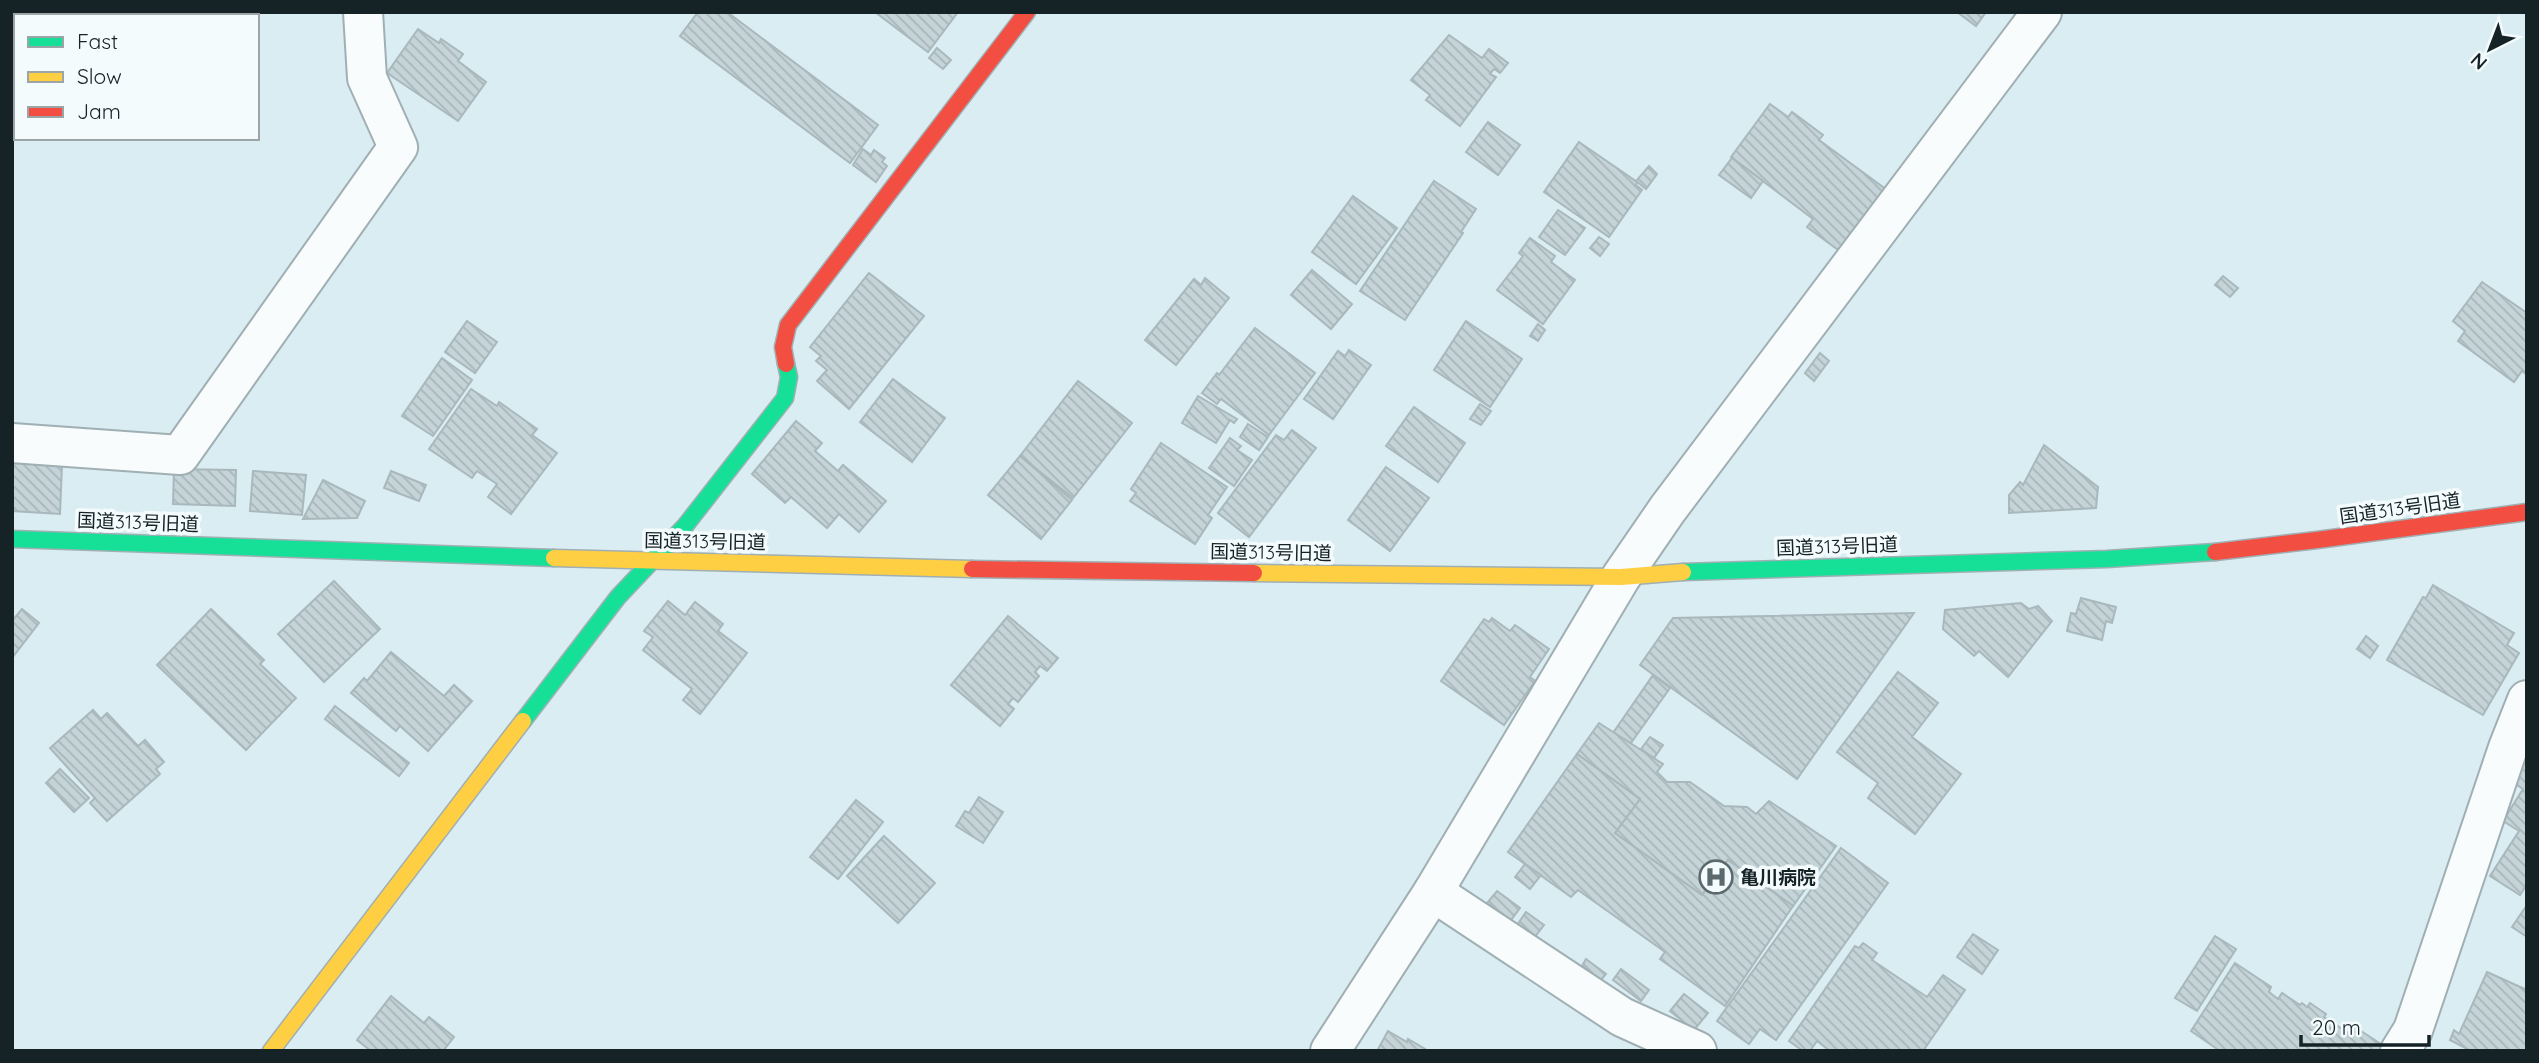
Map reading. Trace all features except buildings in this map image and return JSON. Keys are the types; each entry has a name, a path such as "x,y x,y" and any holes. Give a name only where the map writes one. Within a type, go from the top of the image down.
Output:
{"street":[{"path":"12,443 180,455 398,147 367,78 363,12"},
{"path":"271,1051 618,597 682,531 785,398 789,377 783,347 788,325 1027,12"},
{"path":"1330,1051 1433,892 1621,577 1667,510 2042,12"},
{"name":"国道313号旧道","path":"12,539 655,561 1065,571 1621,577 1704,570 2109,559 2311,541 2527,512"},
{"path":"2400,1051 2413,1030 2508,748 2527,700"},
{"path":"1433,892 1622,1017 1697,1051"}],"traffic: fast":[{"path":"523,721 618,597 685,526 785,398 789,377 786,364"},
{"path":"12,539 554,558"},
{"path":"1683,572 2107,559 2215,552"}],"traffic: slow":[{"path":"554,558 972,569"},
{"path":"1254,573 1621,577 1683,572"},
{"path":"271,1051 523,721"}],"traffic: jam":[{"path":"786,364 783,347 788,325 1027,12"},
{"path":"2215,552 2527,512"},
{"path":"972,569 1254,573"}],"place":[{"name":"亀川病院","path":"1716,877"}]}
